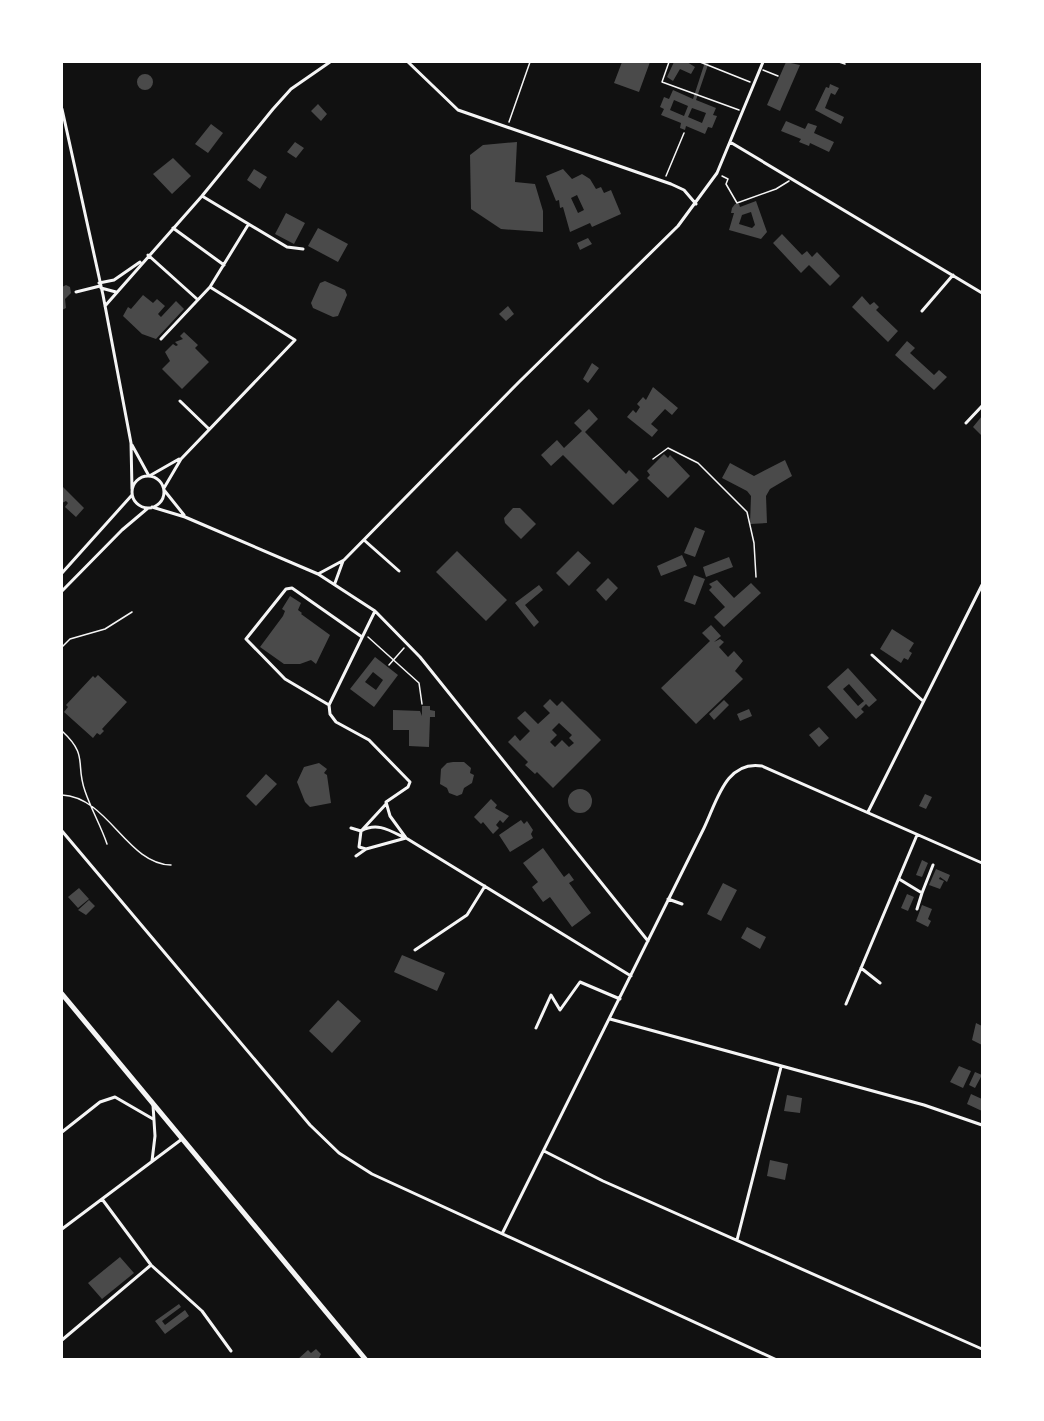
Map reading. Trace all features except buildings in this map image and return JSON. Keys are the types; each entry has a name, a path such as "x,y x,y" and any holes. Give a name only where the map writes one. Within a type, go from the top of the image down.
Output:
{"highway":[{"path":"62,994 366,1359"}],"street":[{"path":"105,306 202,196 291,89 330,62"},
{"path":"408,62 458,110 506,129 554,141 664,181 684,190 696,204"},
{"path":"318,574 344,560 532,368 678,226 717,173 763,62"},
{"path":"62,109 105,306 131,443 132,495 138,504 185,517 318,574 375,611 407,645 648,941"},
{"path":"730,142 982,293"},
{"path":"202,196 287,247 303,249"},
{"path":"161,339 210,287 248,225"},
{"path":"173,228 224,265"},
{"path":"76,292 114,280 148,255"},
{"path":"148,255 197,299"},
{"path":"922,311 953,275"},
{"path":"100,286 117,292"},
{"path":"62,591 122,530 161,501 164,489 181,459 295,340 210,287"},
{"path":"180,401 209,429"},
{"path":"966,423 982,406"},
{"path":"131,443 150,476 161,482 185,517"},
{"path":"132,489 138,479 150,476 181,459"},
{"path":"62,573 132,495"},
{"path":"364,540 399,571"},
{"path":"335,583 344,560"},
{"path":"868,812 982,585"},
{"path":"329,705 285,679 246,639 286,589 292,588 363,635"},
{"path":"366,849 359,847 364,825 386,804 388,799 408,787 410,782 369,740 336,722 330,714 329,705 375,611"},
{"path":"872,655 923,701"},
{"path":"503,1232 729,779 743,765 762,766 982,863"},
{"path":"386,804 390,816 406,838"},
{"path":"351,828 361,831 369,827 382,826 406,838 631,976"},
{"path":"62,831 310,1125 339,1153 381,1178 777,1359"},
{"path":"846,1004 917,835"},
{"path":"356,856 366,849 406,838"},
{"path":"917,909 933,865"},
{"path":"899,879 922,893"},
{"path":"415,950 466,915 485,886"},
{"path":"668,899 682,904"},
{"path":"861,969 880,982"},
{"path":"536,1028 551,995 560,1010 580,982 620,999"},
{"path":"610,1019 924,1105 982,1125"},
{"path":"737,1240 781,1067"},
{"path":"62,1132 100,1102 116,1097 153,1119"},
{"path":"151,1162 155,1148 153,1104"},
{"path":"62,1229 182,1139"},
{"path":"544,1152 603,1181 982,1349"},
{"path":"102,1199 151,1266 202,1311 231,1352"},
{"path":"62,1340 151,1266"}],"path":[{"path":"506,129 530,62"},
{"path":"669,62 662,82 743,112"},
{"path":"700,62 754,83"},
{"path":"838,62 845,64"},
{"path":"760,68 778,76"},
{"path":"664,181 684,133"},
{"path":"717,173 728,179 726,184 736,203 786,185 791,178"},
{"path":"653,459 668,448 698,463 747,512 754,543 756,577"},
{"path":"62,647 70,639 105,629 132,612"},
{"path":"363,635 418,683 422,704"},
{"path":"389,665 407,645"},
{"path":"62,731 72,741 81,761 81,781 107,844"},
{"path":"62,795 90,805 137,849 159,863 171,864"}]}
